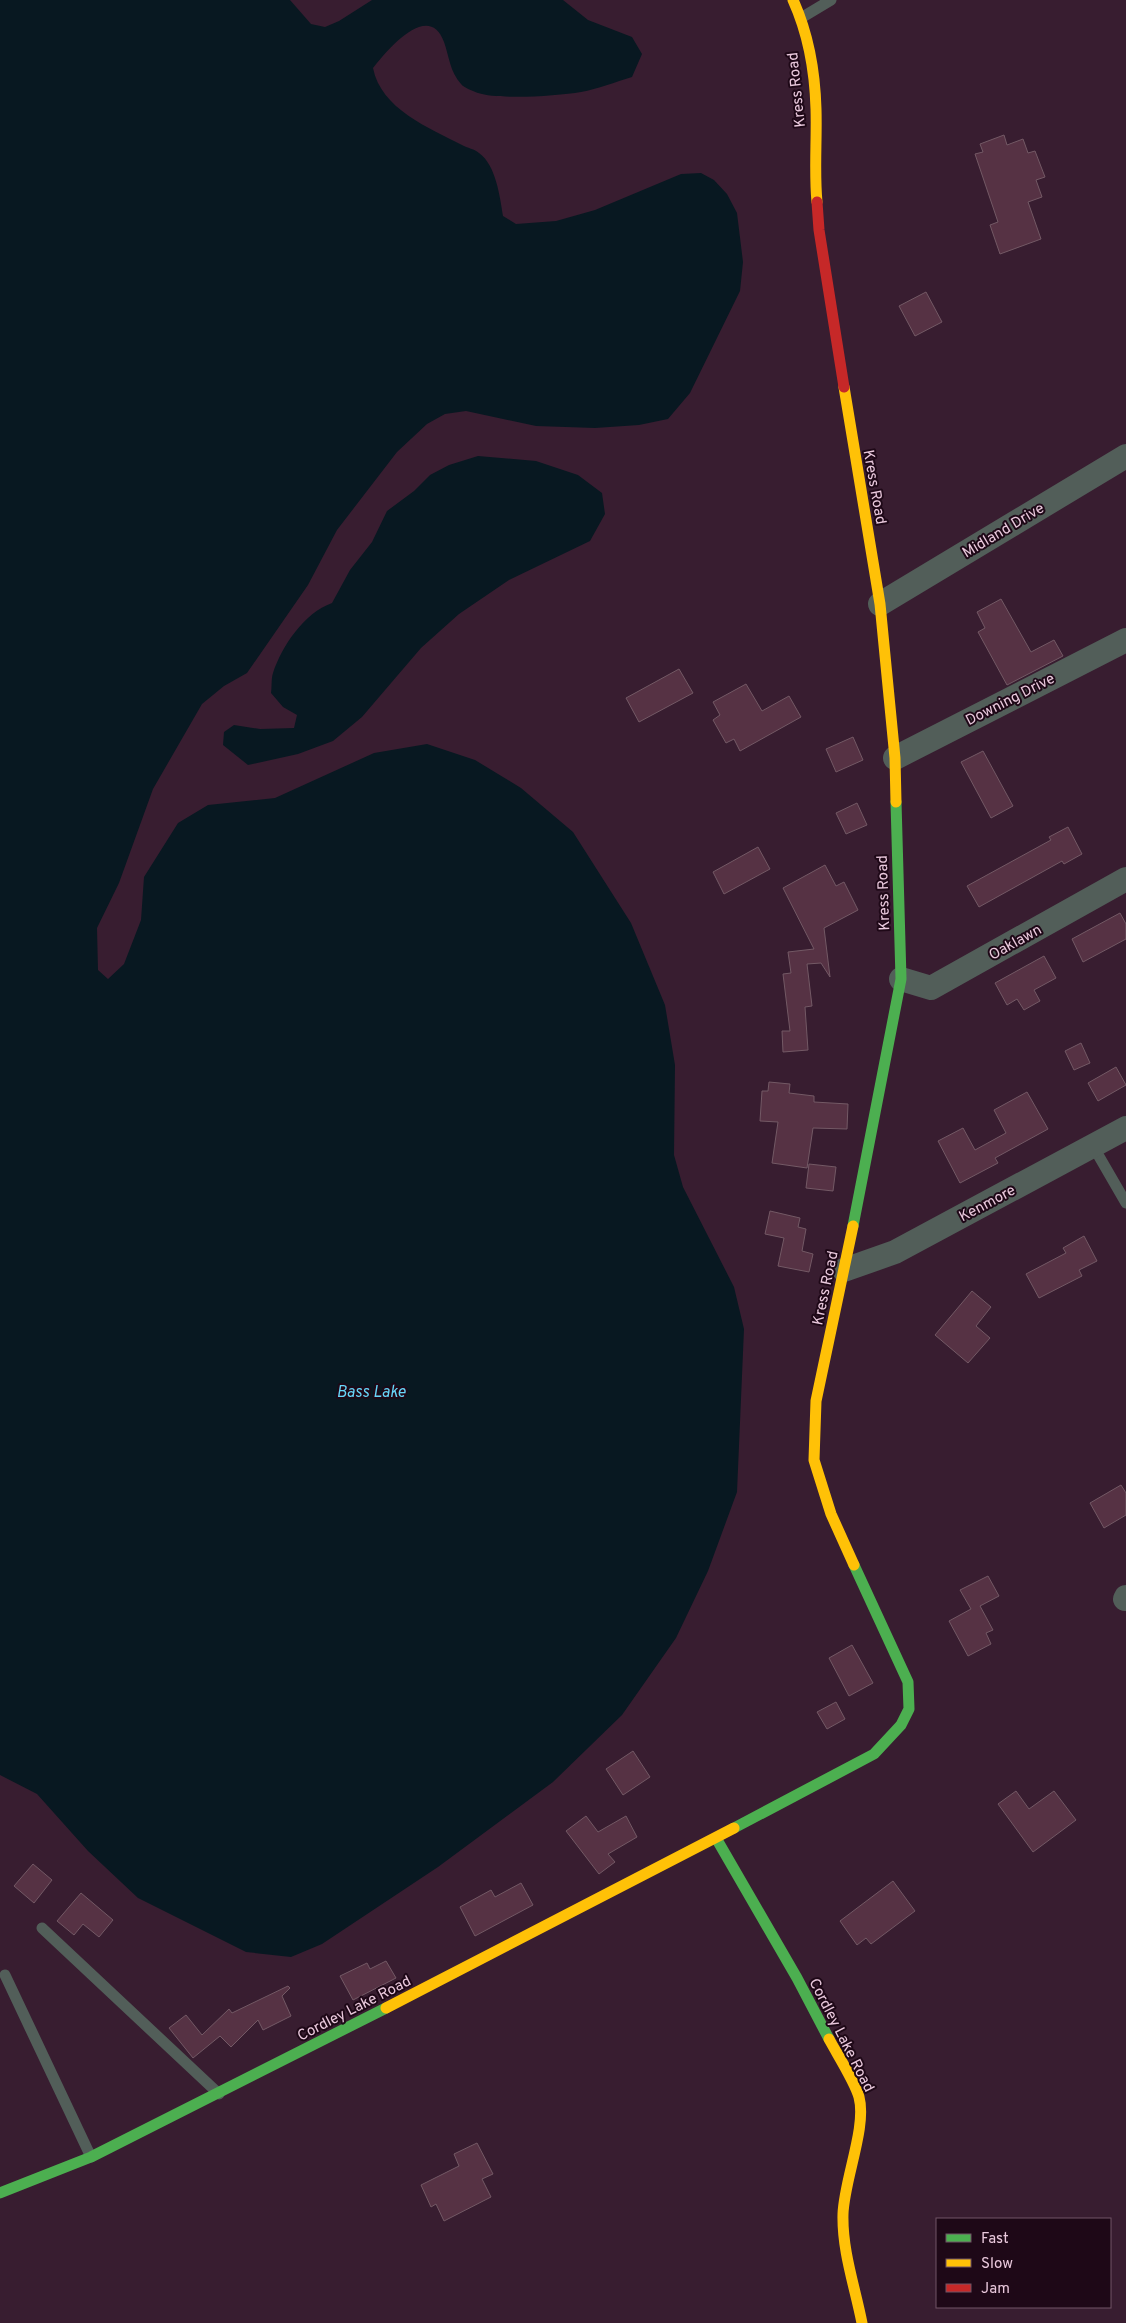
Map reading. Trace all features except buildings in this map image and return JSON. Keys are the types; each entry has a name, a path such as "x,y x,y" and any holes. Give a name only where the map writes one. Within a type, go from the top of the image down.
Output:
{"street":[{"name":"Kress Road","path":"793,0 801,18 811,65 816,107 816,194 819,230 880,604 895,758 901,980 844,1270 816,1401 814,1460 831,1514 908,1682 909,1709 901,1725 874,1754"},
{"name":"Midland Drive","path":"880,604 1126,456"},
{"name":"Downing Drive","path":"895,758 1126,640"},
{"name":"Oaklawn","path":"901,980 930,988 1126,879"},
{"name":"Kenmore","path":"844,1270 895,1252 1126,1128"},
{"name":"Cordley Lake Road","path":"0,2194 91,2158 219,2094 716,1838 874,1754"},
{"name":"Cordley Lake Road","path":"716,1838 797,1978 859,2097 862,2116 845,2190 843,2214 844,2232 862,2323"}],"lane":[{"path":"801,18 831,0"},
{"path":"1092,1146 1126,1203"},
{"path":"42,1928 219,2094"},
{"path":"5,1975 91,2158"}],"water":[{"name":"Bass Lake","path":"0,0 290,0 311,24 325,27 339,21 372,0 563,0 588,20 632,37 642,54 632,77 587,91 558,95 514,97 478,93 464,87 457,79 444,42 437,30 429,26 419,27 408,32 388,50 373,68 378,82 386,95 408,116 435,132 475,150 485,158 490,165 496,182 503,216 516,224 556,221 595,210 681,174 701,173 714,180 727,194 737,213 743,262 740,291 690,393 668,419 639,425 595,428 536,426 466,411 445,414 427,424 397,452 337,530 308,585 247,673 224,686 202,704 153,789 119,883 97,928 98,970 108,979 124,964 141,920 144,877 178,823 208,805 275,798 374,753 427,744 475,760 521,788 573,832 631,923 665,1005 675,1065 674,1155 683,1187 734,1287 744,1329 737,1492 708,1571 676,1638 622,1715 553,1782 438,1867 322,1944 291,1957 246,1952 138,1898 88,1851 37,1794 0,1775"},
{"path":"478,456 536,461 578,475 602,493 605,514 590,541 509,580 459,614 421,648 362,717 333,741 298,754 248,765 223,745 224,732 234,725 260,729 294,728 297,715 283,707 271,693 273,673 288,642 303,622 312,614 332,603 350,570 372,542 387,511 414,491 430,475 449,465"}],"traffic: fast":[{"path":"853,1226 901,979 896,802"},
{"path":"734,1828 874,1754 901,1725 909,1709 908,1682 854,1565"},
{"path":"716,1838 797,1978 829,2039"},
{"path":"0,2193 91,2157 386,2008"}],"traffic: slow":[{"path":"793,0 807,39 814,81 817,202"},
{"path":"844,387 880,604 895,758 896,802"},
{"path":"853,1226 816,1401 814,1460 831,1514 854,1565"},
{"path":"386,2008 734,1828"},
{"path":"829,2039 854,2084 861,2109 858,2138 844,2200 843,2228 862,2323"}],"traffic: jam":[{"path":"817,202 819,230 844,387"}]}
